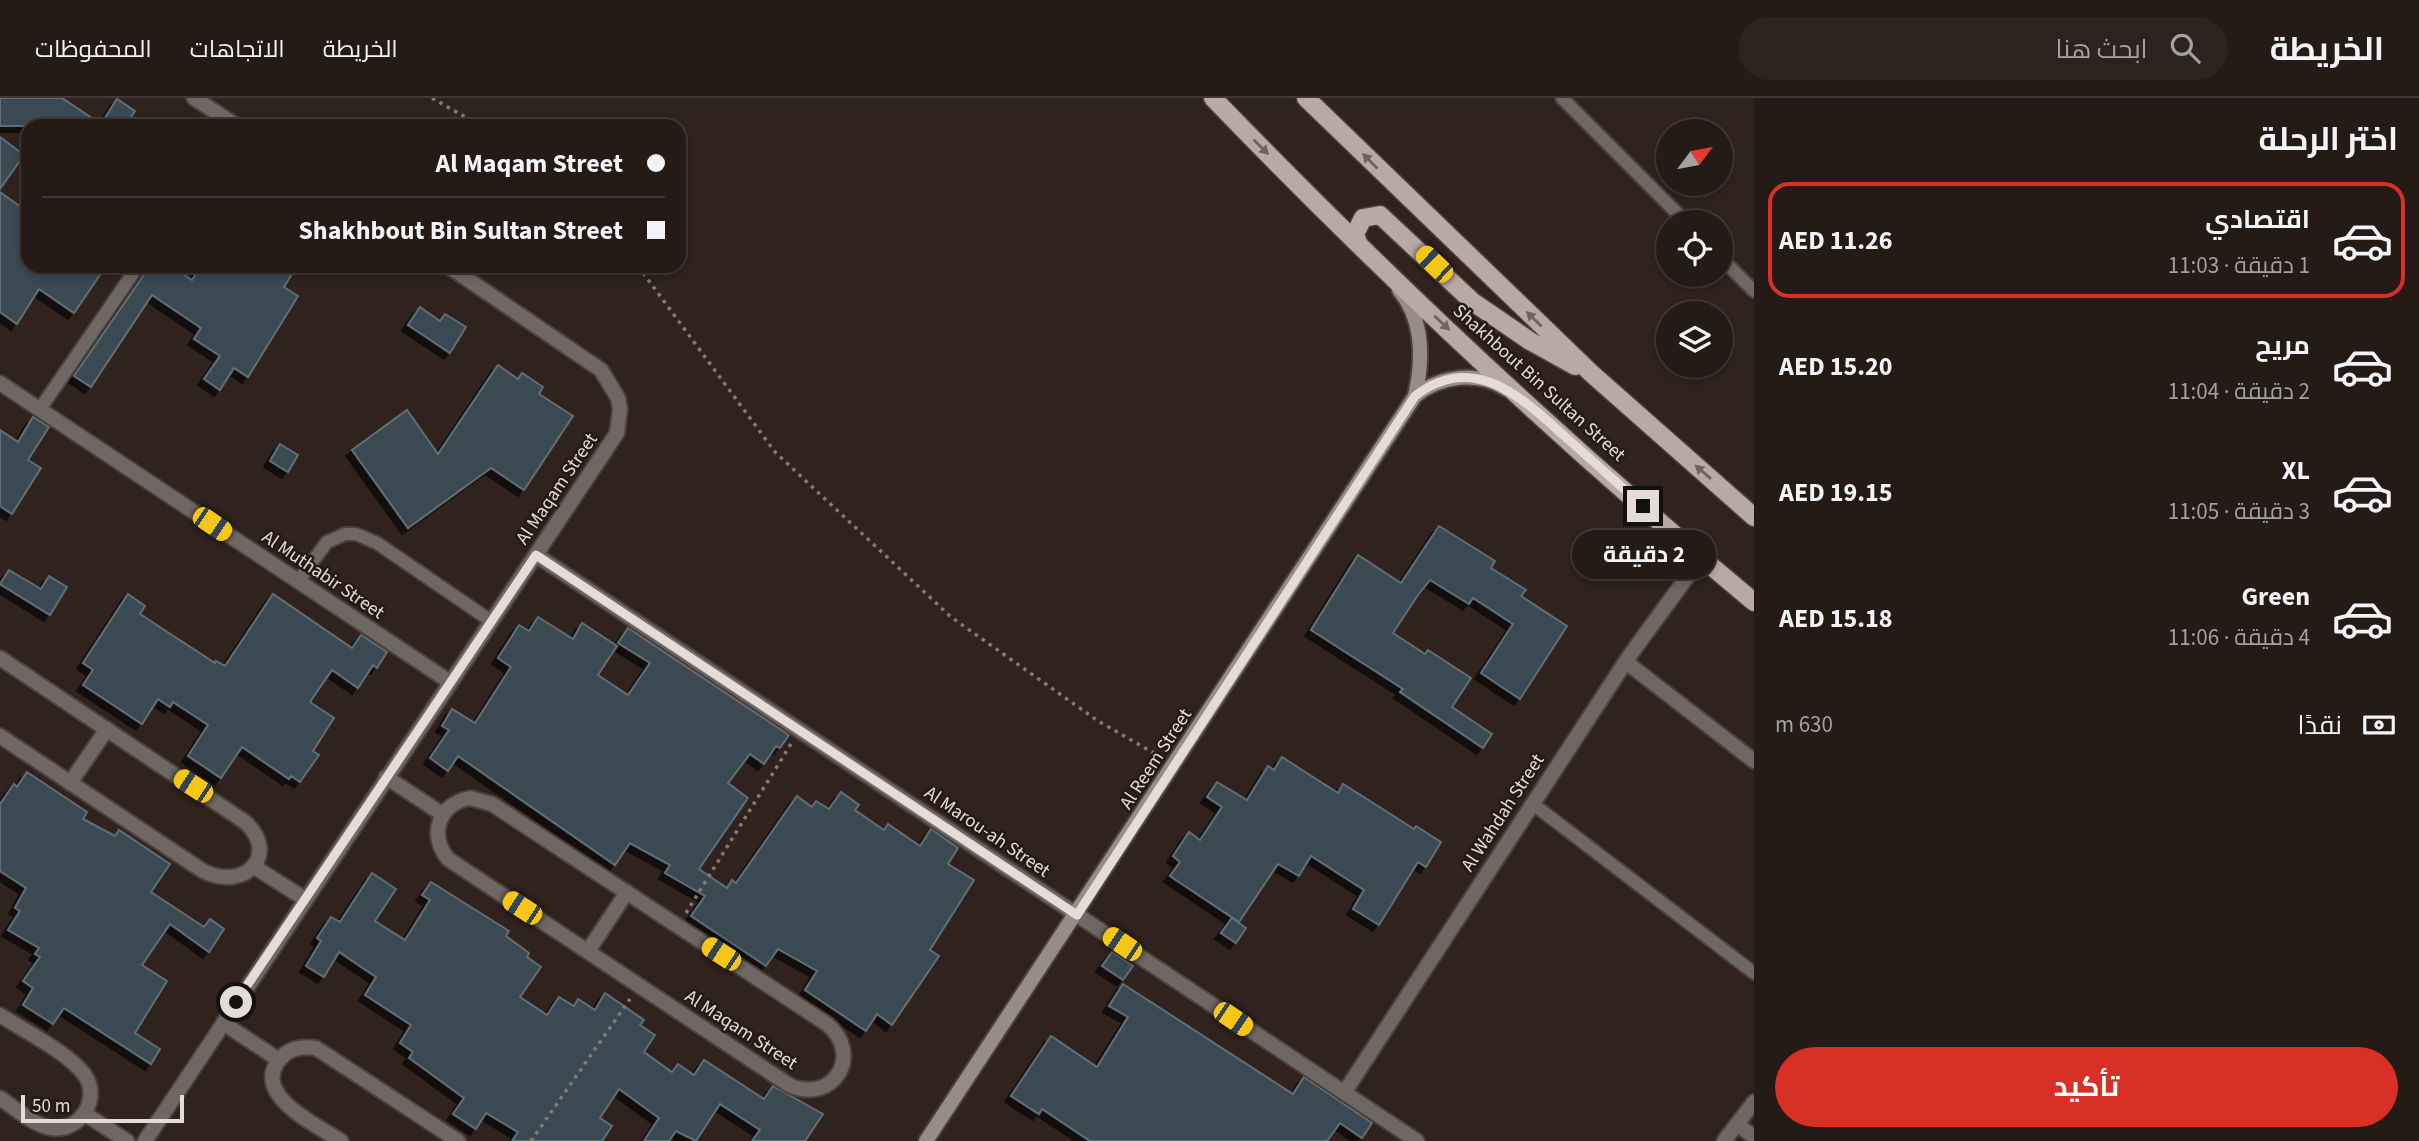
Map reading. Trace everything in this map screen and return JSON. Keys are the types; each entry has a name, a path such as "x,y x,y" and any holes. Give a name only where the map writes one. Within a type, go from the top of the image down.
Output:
{"main road":[{"name":"Shakhbout Bin Sultan Street","path":"1213,98 1357,243 1526,401 1754,602"},
{"path":"1306,98 1591,373 1754,517"},
{"path":"1357,243 1355,234 1363,218 1371,215 1388,220 1482,309 1530,341 1591,373"}],"street":[{"path":"194,98 226,119"},
{"name":"Al Reem Street","path":"926,1141 1077,915 1415,396 1421,350 1416,325 1404,296 1377,262"},
{"name":"Al Maqam Street","path":"145,1141 386,777 612,443 620,422 618,398 610,380 591,361 459,273"},
{"path":"1415,396 1436,383 1468,378 1500,385 1526,401"},
{"name":"Al Muthabir Street","path":"0,383 450,682"},
{"name":"Al Marou-ah Street","path":"536,555 1417,1141"},
{"name":"Al Wahdah Street","path":"1344,1093 1532,803 1626,663 1701,558"},
{"path":"0,657 245,821 257,837 258,857 253,866 236,878 215,877 0,736"},
{"path":"1626,663 1754,761"},
{"path":"70,783 107,729"},
{"path":"386,777 442,814"},
{"name":"Al Maqam Street","path":"482,799 678,926 835,1031 844,1049 841,1070 828,1085 819,1090 798,1090 448,859 438,842 437,832 442,814 460,800 482,799"},
{"path":"253,866 305,899"},
{"path":"588,951 627,892"},
{"path":"0,1015 70,1062 85,1076 91,1094 85,1114 71,1125 53,1129 36,1122 0,1098"},
{"path":"222,1023 279,1060"},
{"path":"341,1141 281,1101 273,1081 279,1060 295,1048 316,1048 458,1141"},
{"path":"1724,1141 1754,1102"},
{"path":"85,1114 127,1141"},
{"path":"1737,1124 1754,1137"}],"lane":[{"path":"1562,98 1674,210"},
{"path":"1733,270 1754,291"},
{"path":"40,409 133,273"},
{"path":"298,581 327,542 345,534 356,534 377,543 491,621"},
{"path":"1532,803 1754,973"}],"path":[{"path":"432,98 469,119"},
{"path":"643,273 775,453 951,617 1086,713 1175,765"},
{"path":"678,926 799,730"},
{"path":"531,1141 639,985"}],"building":[{"path":"0,98 62,98 94,119 21,119 21,126 0,126"},
{"path":"117,99 135,111 130,119 104,119"},
{"path":"0,137 21,153 21,159 0,189"},
{"path":"0,192 21,207 21,273 101,273 74,313 39,289 17,324 0,312"},
{"path":"145,273 182,273 192,280 196,273 293,273 284,287 298,296 248,377 234,368 220,390 204,379 220,356 194,339 201,328 152,295 91,387 74,376"},
{"path":"420,307 440,321 445,314 466,327 450,353 408,325"},
{"path":"498,365 518,379 522,373 543,387 539,394 573,416 524,490 491,468 408,528 352,450 407,410 438,454"},
{"path":"33,417 49,427 28,460 41,468 12,514 0,506 0,430 18,442"},
{"path":"280,444 298,455 288,472 270,461"},
{"path":"1439,526 1495,561 1491,568 1526,590 1521,596 1567,626 1520,699 1481,673 1513,624 1473,598 1469,604 1430,580 1418,595 1393,633 1425,654 1428,650 1471,678 1452,707 1492,734 1483,748 1400,692 1403,689 1311,630 1358,555 1401,583"},
{"path":"9,570 41,589 49,576 67,587 50,615 0,584"},
{"path":"128,594 145,606 140,614 215,663 216,661 225,666 273,594 352,648 361,635 387,652 377,668 373,665 358,688 332,670 310,702 334,718 313,751 319,755 300,782 291,776 289,779 242,747 221,778 188,756 208,725 173,702 170,707 158,699 142,724 83,685 93,670 83,663"},
{"path":"538,617 573,639 582,623 617,646 598,675 628,695 650,663 618,643 628,628 789,735 780,748 776,746 764,764 750,754 728,783 748,798 699,869 727,888 732,880 736,883 797,796 812,807 816,801 829,809 841,792 859,805 855,810 884,830 888,824 920,846 931,829 958,848 948,864 974,880 930,950 939,956 892,1025 877,1014 866,1031 805,990 817,971 778,949 766,966 691,916 705,896 665,873 670,865 630,843 615,865 458,756 448,771 430,758 449,730 442,726 452,709 475,723 511,667 498,658 519,625 529,631"},
{"path":"1282,757 1338,793 1343,784 1414,829 1416,826 1441,842 1426,867 1418,862 1379,925 1353,909 1364,890 1311,856 1299,876 1278,864 1239,922 1170,876 1180,862 1173,856 1189,832 1200,840 1222,807 1207,797 1217,782 1247,800 1268,766 1274,770"},
{"path":"27,772 87,812 83,819 115,836 119,830 170,864 151,892 204,927 210,919 224,929 209,952 170,924 142,965 167,981 135,1033 160,1049 151,1064 64,1008 53,1024 23,1005 33,988 23,981 40,957 35,954 39,948 8,930 20,911 15,908 26,888 0,871 0,804 14,784 17,787"},
{"path":"372,873 396,889 375,921 405,940 430,900 422,895 431,882 509,931 506,936 529,953 527,957 541,967 520,997 547,1015 559,997 574,1006 578,999 595,1010 605,993 644,1020 640,1025 655,1035 644,1052 672,1072 678,1064 694,1075 704,1060 764,1099 773,1086 823,1114 805,1141 752,1141 760,1130 720,1104 696,1141 676,1131 669,1141 644,1141 659,1118 619,1089 600,1118 612,1126 602,1141 512,1141 518,1132 486,1113 476,1129 453,1114 464,1098 409,1058 413,1052 400,1043 411,1025 365,995 376,977 339,952 324,977 306,966 321,941 317,938 331,917 340,922"},
{"path":"1232,918 1246,928 1236,943 1221,933"},
{"path":"1112,952 1133,966 1123,980 1102,966"},
{"path":"1123,984 1293,1094 1304,1077 1372,1123 1362,1138 1340,1123 1327,1141 1090,1141 1042,1109 1039,1114 1011,1096 1051,1036 1097,1067 1128,1017 1109,1006"}],"route":[{"path":"236,1002 536,555 1077,915 1415,396 1426,387 1452,379 1468,378 1483,379 1500,385 1526,401 1643,506"}]}
